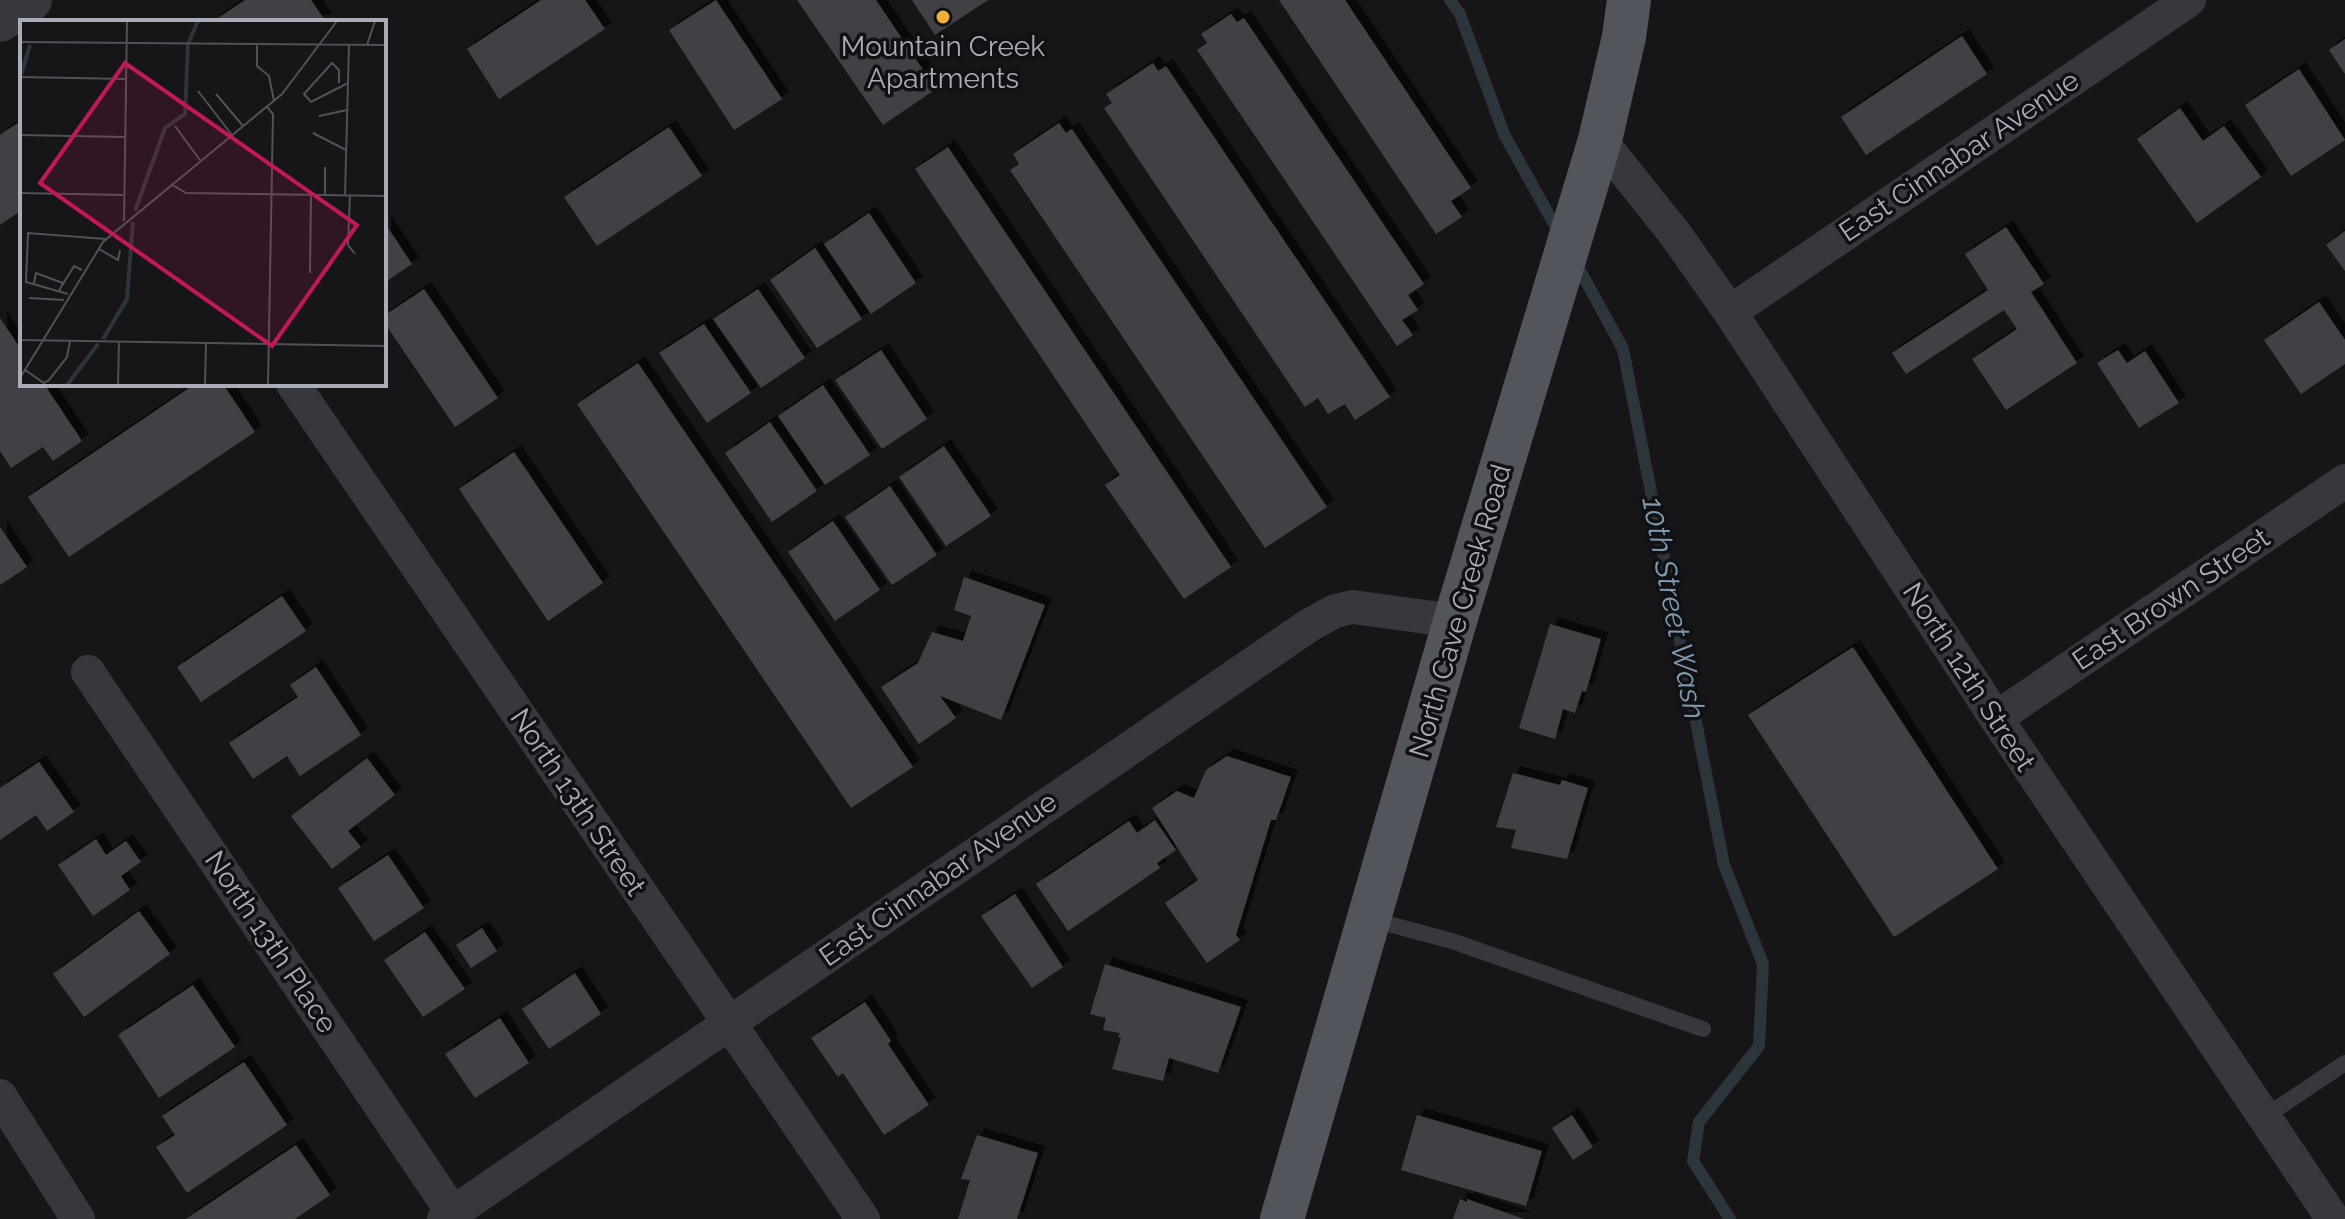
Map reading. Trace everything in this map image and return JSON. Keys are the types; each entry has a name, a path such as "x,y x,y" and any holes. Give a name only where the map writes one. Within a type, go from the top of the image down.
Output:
{"main road":[{"name":"North Cave Creek Road","path":"1282,1219 1455,621 1600,140 1624,37 1629,0"}],"street":[{"path":"0,21 30,0 43,20"},
{"name":"East Cinnabar Avenue","path":"1730,312 2189,0"},
{"name":"North 12th Street","path":"1600,140 1675,234 1730,312 1996,718 2333,1219"},
{"name":"North 13th Street","path":"294,386 863,1219"},
{"name":"East Brown Street","path":"1996,718 2345,481"},
{"name":"East Cinnabar Avenue","path":"449,1216 1308,626 1335,611 1353,607 1455,621"},
{"name":"North 13th Place","path":"88,672 449,1216"},
{"path":"0,1096 78,1219"}],"lane":[{"path":"1370,919 1452,941 1703,1029"},
{"path":"2263,1118 2345,1063"}],"building":[{"path":"245,0 311,0 325,20 215,20"},
{"path":"541,0 585,0 605,29 499,99 467,49"},
{"path":"716,0 782,99 734,130 669,30"},
{"path":"797,0 876,0 936,89 883,125"},
{"name":"Mountain Creek Apartments","path":"912,0 988,0 935,35"},
{"path":"1279,0 1345,0 1471,188 1451,201 1462,217 1436,234"},
{"path":"1231,14 1237,22 1244,18 1424,284 1408,295 1418,310 1402,320 1413,335 1397,346 1197,50 1207,43 1201,34"},
{"path":"1962,36 1987,74 1866,155 1841,117"},
{"path":"2345,39 2345,74 2329,50"},
{"path":"1153,63 1158,71 1166,66 1390,397 1355,420 1345,404 1328,414 1318,398 1305,407 1104,108 1112,103 1106,94"},
{"path":"2299,69 2345,140 2291,176 2245,105"},
{"path":"2180,108 2203,141 2224,126 2261,177 2197,223 2137,139"},
{"path":"20,121 20,211 0,225 0,135"},
{"path":"1059,123 1066,133 1072,129 1327,507 1265,548 1010,170 1019,164 1013,154"},
{"path":"669,127 702,176 597,246 564,197"},
{"path":"948,147 1231,567 1184,599 1105,485 1120,475 915,169"},
{"path":"869,213 916,283 871,314 824,244"},
{"path":"386,225 412,264 386,282"},
{"path":"2006,227 2044,284 2031,292 2077,363 2006,410 1972,359 2017,329 2004,310 1906,374 1892,353 1988,290 1965,254"},
{"path":"2345,231 2345,271 2326,245"},
{"path":"815,248 862,319 817,348 770,280"},
{"path":"424,289 498,398 455,427 386,325 386,315"},
{"path":"758,289 805,358 761,388 713,319"},
{"path":"2319,302 2345,340 2345,364 2301,394 2264,340"},
{"path":"0,318 20,348 20,386 45,386 82,441 53,461 43,447 11,468 0,451"},
{"path":"704,324 751,393 707,423 659,353"},
{"path":"881,350 927,419 882,449 835,380"},
{"path":"2118,350 2127,363 2145,351 2179,403 2139,428 2097,363"},
{"path":"638,363 913,767 851,808 577,404"},
{"path":"823,385 870,455 825,485 778,416"},
{"path":"192,386 224,386 255,432 69,557 28,497"},
{"path":"770,422 817,491 772,522 725,453"},
{"path":"944,446 991,516 946,546 899,477"},
{"path":"514,452 603,583 548,621 459,489"},
{"path":"890,486 937,555 892,585 845,517"},
{"path":"833,521 880,590 835,621 788,552"},
{"path":"0,527 27,567 0,585"},
{"path":"964,577 1045,605 1001,720 940,696 956,718 919,744 881,687 918,663 932,632 963,641 971,616 954,610"},
{"path":"282,596 306,631 201,702 177,667"},
{"path":"1550,624 1601,639 1586,692 1582,691 1575,713 1563,709 1555,739 1519,728"},
{"path":"1853,647 1998,869 1894,937 1748,715"},
{"path":"316,667 361,735 300,776 287,756 253,779 229,743 298,697 290,685"},
{"path":"1227,756 1291,777 1276,820 1271,820 1236,935 1240,940 1207,963 1165,903 1198,880 1152,808 1177,791 1194,798 1206,770"},
{"path":"367,758 395,795 348,831 361,847 332,869 291,816"},
{"path":"39,762 74,812 47,831 36,815 0,840 0,788"},
{"path":"1513,773 1560,785 1562,780 1588,788 1567,859 1511,848 1516,830 1496,827"},
{"path":"1155,820 1176,850 1157,863 1160,868 1068,931 1036,884 1129,821 1137,833"},
{"path":"96,839 106,855 126,841 141,862 121,876 130,890 93,916 58,865"},
{"path":"388,855 424,908 374,941 338,888"},
{"path":"1015,894 1063,967 1032,988 981,916"},
{"path":"139,911 170,954 84,1017 53,974"},
{"path":"482,928 497,951 471,968 456,945"},
{"path":"425,932 465,989 423,1017 384,960"},
{"path":"1105,964 1241,1007 1218,1073 1169,1058 1163,1081 1112,1069 1120,1033 1103,1030 1106,1018 1090,1014"},
{"path":"575,973 601,1014 549,1049 522,1009"},
{"path":"193,985 235,1047 159,1098 118,1035"},
{"path":"865,1002 891,1041 888,1044 929,1105 884,1135 843,1073 838,1077 811,1038"},
{"path":"500,1018 529,1063 475,1098 445,1054"},
{"path":"244,1062 287,1125 187,1193 156,1147 175,1135 162,1116"},
{"path":"1417,1115 1542,1151 1526,1206 1401,1170"},
{"path":"1572,1115 1593,1147 1573,1160 1552,1128"},
{"path":"977,1135 1038,1153 1017,1219 958,1219 970,1180 961,1179"},
{"path":"296,1145 330,1195 295,1219 186,1219"},
{"path":"1460,1199 1467,1202 1467,1199 1524,1219 1453,1219"}],"waterway":[{"name":"10th Street Wash","path":"1450,0 1460,14 1504,134 1559,233"},
{"name":"10th Street Wash","path":"1576,263 1623,349 1724,865 1763,964 1759,1046 1699,1122 1693,1161 1730,1219"}],"place":[{"name":"Mountain Creek Apartments","path":"943,17"}]}
